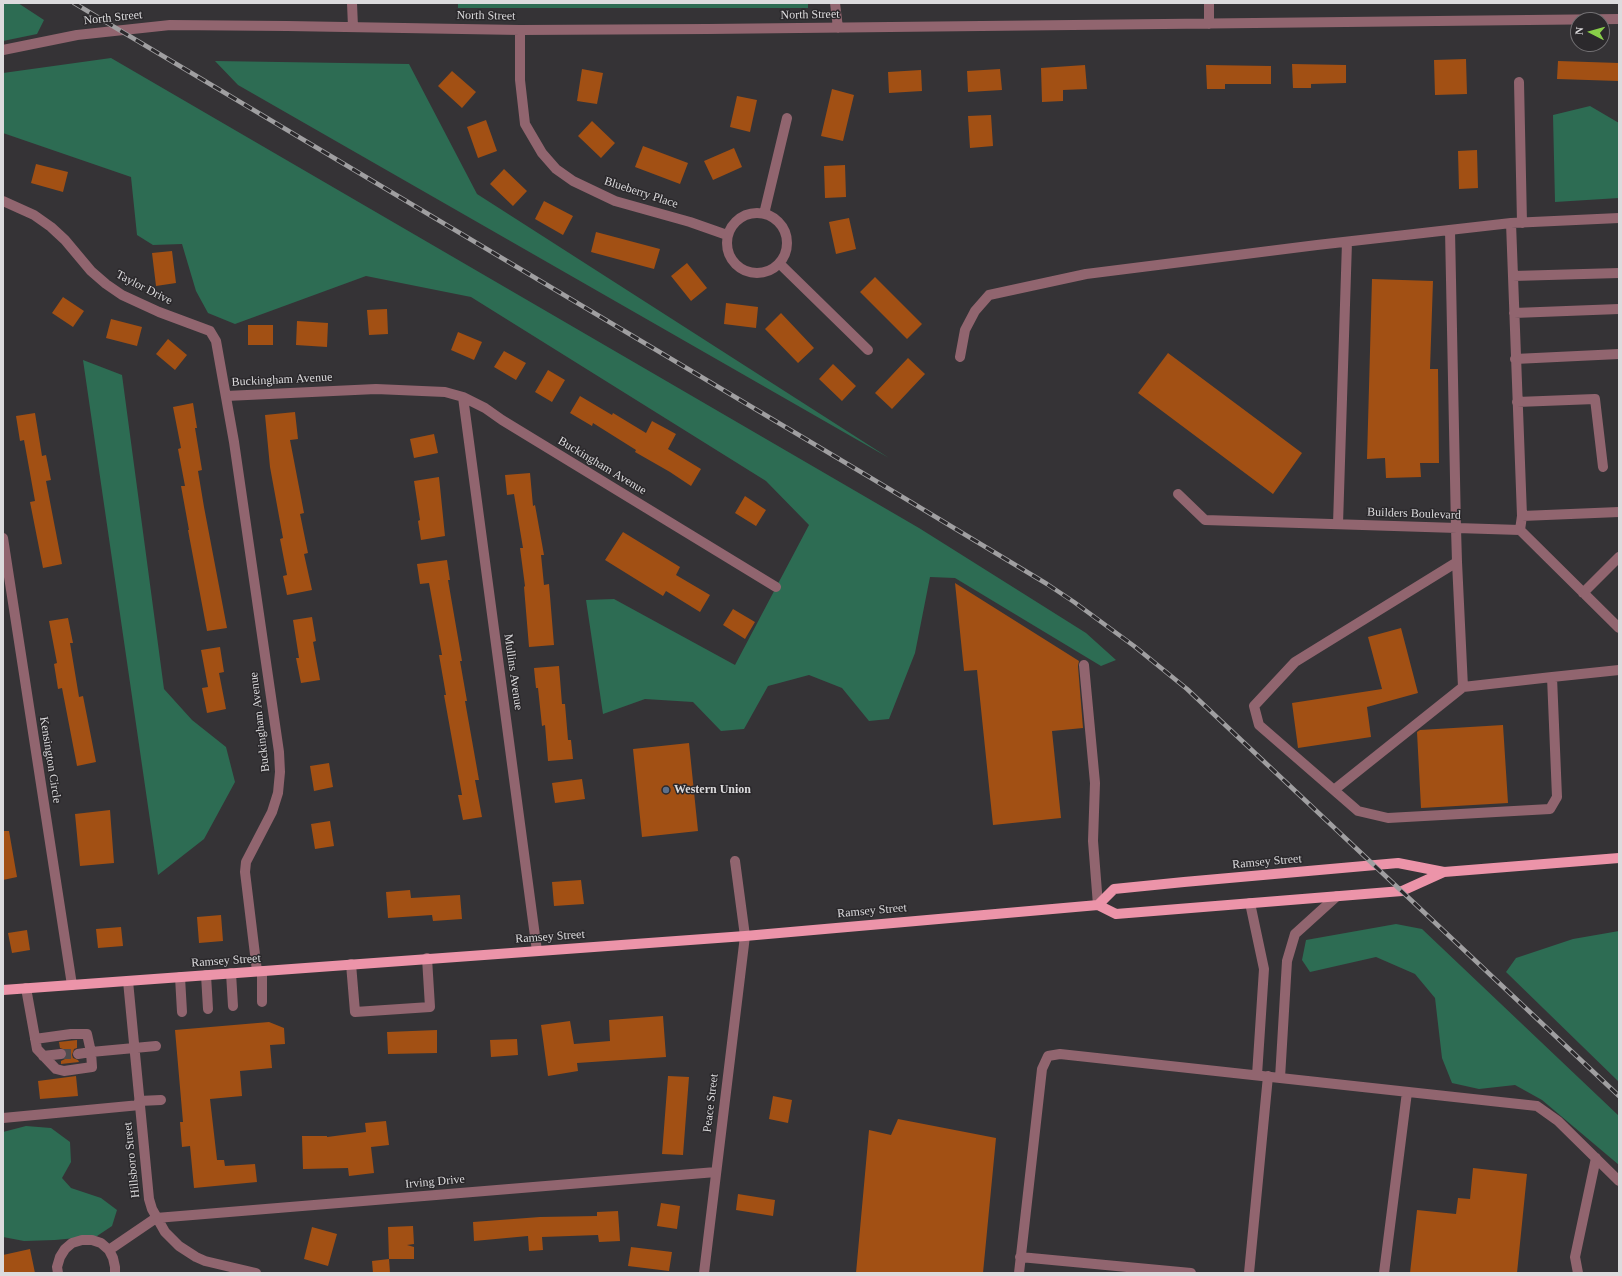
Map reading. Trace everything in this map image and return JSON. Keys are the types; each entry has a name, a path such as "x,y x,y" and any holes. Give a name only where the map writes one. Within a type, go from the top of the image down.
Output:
{"main road":[{"name":"Ramsey Street","path":"1098,905 1114,889 1184,882 1398,863 1444,872 1619,858"},
{"name":"Ramsey Street","path":"3,990 745,936 1098,905 1116,914 1402,891 1444,872"}],"street":[{"path":"352,3 353,27"},
{"path":"835,3 838,28"},
{"path":"1209,3 1209,24"},
{"name":"North Street","path":"3,50 77,35 170,26 520,30 1619,19"},
{"name":"Blueberry Place","path":"520,30 520,80 526,124 542,153 556,169 573,181 615,201 690,222 727,235"},
{"path":"1519,82 1522,222"},
{"path":"764,214 787,118"},
{"name":"Taylor Drive","path":"3,201 34,215 51,226 91,270 106,284 122,295 159,312 210,331 216,341 226,396"},
{"path":"747,214 764,214 775,219 782,226 786,235 787,245 785,255 780,264 773,269 764,273 751,273 738,268 732,262 726,244 727,235 731,226 738,219 747,214"},
{"path":"960,357 965,330 975,311 989,295 1086,274 1511,223 1619,218"},
{"path":"1511,223 1522,516 1520,530 1619,628"},
{"path":"1450,230 1456,528 1463,687"},
{"path":"1338,524 1347,242"},
{"path":"780,264 868,350"},
{"path":"1513,276 1619,273"},
{"path":"1514,313 1619,309"},
{"path":"1515,359 1619,354"},
{"name":"Buckingham Avenue","path":"262,1002 245,872 246,862 272,812 278,792 280,759 226,396 376,389 445,392 463,397 485,408 502,420 776,587"},
{"name":"Mullins Avenue","path":"463,397 537,951"},
{"path":"1517,402 1595,400 1603,467"},
{"name":"Builders Boulevard","path":"1178,494 1205,520 1520,530"},
{"path":"1522,516 1619,512"},
{"name":"Kensington Circle","path":"3,538 72,985"},
{"path":"1584,592 1619,557"},
{"path":"1457,562 1295,662 1254,706 1259,725 1358,811 1388,818 1550,809 1557,797 1552,677"},
{"path":"1084,665 1095,783 1093,841 1098,905"},
{"path":"1334,790 1463,687 1619,670"},
{"name":"Peace Street","path":"704,1273 745,936 735,861"},
{"path":"1280,1078 1287,960 1295,934 1337,896"},
{"path":"1250,903 1264,969 1257,1075"},
{"path":"351,964 355,1012 430,1007 427,958"},
{"path":"231,973 233,1006"},
{"path":"206,975 208,1009"},
{"path":"180,977 182,1012"},
{"name":"Hillsboro Street","path":"128,981 149,1199 156,1218 165,1232 179,1246 196,1257 205,1261 256,1273"},
{"path":"26,988 35,1039 37,1049 56,1070 64,1071 92,1067 91,1052 87,1034 72,1034 35,1039"},
{"path":"78,1054 156,1046"},
{"path":"43,1056 60,1054"},
{"path":"1019,1273 1042,1069 1048,1056 1060,1054 1537,1106 1558,1121 1619,1181"},
{"path":"1249,1273 1268,1076"},
{"path":"1384,1273 1406,1092"},
{"path":"3,1118 161,1100"},
{"path":"1578,1273 1575,1257 1596,1158"},
{"name":"Irving Drive","path":"156,1218 716,1172"},
{"path":"109,1250 156,1218"},
{"path":"58,1273 60,1257 65,1249 72,1243 82,1240 92,1240 101,1243 109,1250 114,1258 115,1273"},
{"path":"1020,1258 1191,1273"}],"green space":[{"path":"3,3 18,3 44,20 37,34 3,41"},
{"path":"458,3 808,3 808,8 458,8"},
{"path":"111,58 919,528 1086,633 1116,660 1101,666 955,578 930,577 915,653 889,719 869,721 842,688 809,675 768,686 744,729 721,731 693,702 645,699 603,714 586,600 614,599 735,665 809,525 766,481 471,297 366,276 235,324 208,313 196,291 182,244 153,245 137,235 131,177 3,133 3,73"},
{"path":"215,61 409,64 477,194 889,458 238,85"},
{"path":"1590,106 1619,123 1619,198 1555,202 1553,115"},
{"path":"83,360 122,375 164,689 192,720 226,747 235,782 204,839 158,875"},
{"path":"1396,924 1422,929 1619,1116 1619,1165 1542,1100 1515,1085 1479,1089 1452,1083 1442,1058 1435,998 1415,974 1376,957 1310,972 1302,960 1306,940"},
{"path":"1619,931 1619,1082 1506,972 1516,958 1573,939"},
{"path":"26,1126 51,1128 70,1142 71,1162 62,1178 71,1188 101,1198 117,1210 112,1226 97,1236 24,1241 3,1237 3,1132"}],"building":[{"path":"1466,59 1467,94 1435,95 1434,60"},
{"path":"1558,61 1619,63 1619,81 1557,79"},
{"path":"1292,64 1346,65 1346,83 1311,84 1311,88 1293,88"},
{"path":"1085,65 1087,89 1063,90 1063,101 1042,102 1041,68"},
{"path":"1206,65 1271,66 1271,84 1225,84 1225,89 1207,89"},
{"path":"582,69 603,73 597,104 577,101"},
{"path":"1000,69 1002,90 968,92 967,71"},
{"path":"921,70 922,91 889,93 888,72"},
{"path":"452,71 476,92 462,108 438,86"},
{"path":"832,89 854,95 843,141 821,136"},
{"path":"737,96 757,100 750,132 730,127"},
{"path":"991,115 993,146 970,148 968,116"},
{"path":"486,120 497,151 478,158 467,127"},
{"path":"592,121 615,143 601,158 578,136"},
{"path":"643,146 688,163 680,184 635,167"},
{"path":"734,148 742,167 713,180 704,161"},
{"path":"1477,150 1478,188 1459,189 1458,151"},
{"path":"36,164 68,172 63,192 31,183"},
{"path":"845,165 846,197 825,198 824,166"},
{"path":"504,169 527,191 513,206 490,184"},
{"path":"544,201 573,216 563,235 535,219"},
{"path":"849,218 856,249 836,254 829,222"},
{"path":"596,232 660,249 654,269 591,252"},
{"path":"172,251 176,283 156,286 152,253"},
{"path":"687,263 707,288 691,301 671,276"},
{"path":"875,277 922,324 907,339 860,292"},
{"path":"1372,279 1433,281 1430,369 1438,369 1439,463 1420,463 1421,477 1386,478 1385,458 1367,459"},
{"path":"63,297 84,311 73,327 52,313"},
{"path":"726,303 758,307 756,328 724,324"},
{"path":"387,309 388,334 369,335 367,310"},
{"path":"781,313 814,348 798,363 765,329"},
{"path":"111,319 142,327 137,346 106,338"},
{"path":"297,321 328,323 327,347 296,345"},
{"path":"248,325 273,325 273,345 248,345"},
{"path":"458,332 482,342 474,360 451,350"},
{"path":"168,339 187,355 175,370 156,354"},
{"path":"504,351 526,363 516,380 494,367"},
{"path":"1168,353 1302,453 1273,494 1138,393"},
{"path":"908,358 925,374 892,409 875,393"},
{"path":"833,364 856,386 842,401 819,379"},
{"path":"548,370 565,380 552,402 535,392"},
{"path":"580,396 612,415 613,413 646,433 652,421 676,434 668,449 701,469 691,486 635,452 636,450 593,423 592,426 570,413"},
{"path":"193,403 197,428 195,428 202,470 198,471 227,628 207,631 181,486 185,486 178,449 181,448 173,407"},
{"path":"295,412 298,439 290,440 304,513 300,514 308,553 304,554 312,590 287,595 283,576 287,575 280,539 283,538 270,467 265,415"},
{"path":"35,413 42,456 46,455 51,480 46,481 62,564 43,568 30,502 35,501 24,440 20,441 16,416"},
{"path":"434,434 438,453 414,458 410,439"},
{"path":"530,473 533,506 535,505 544,555 541,555 544,585 549,584 554,645 529,647 525,586 520,548 523,548 514,494 507,495 505,475"},
{"path":"439,477 445,536 421,540 418,521 420,520 414,481"},
{"path":"745,496 766,510 756,526 735,513"},
{"path":"623,532 680,567 676,575 710,595 700,612 666,591 663,596 605,560"},
{"path":"447,560 450,580 448,580 462,661 460,661 467,701 465,701 479,780 475,780 482,817 463,820 458,795 462,795 444,695 446,695 439,655 442,655 429,583 420,584 417,564"},
{"path":"955,583 1079,661 1078,666 1083,728 1052,731 1061,818 993,825 977,670 964,671"},
{"path":"733,609 755,622 745,639 723,625"},
{"path":"312,617 316,641 313,642 320,680 301,683 296,658 299,658 293,620"},
{"path":"68,618 73,643 70,643 79,697 83,696 96,762 77,766 62,688 58,689 54,664 57,663 49,621"},
{"path":"1401,628 1418,693 1367,707 1371,737 1298,748 1292,703 1382,689 1368,637"},
{"path":"220,647 224,672 219,673 226,709 207,713 202,688 208,687 201,650"},
{"path":"559,666 562,704 565,704 568,740 571,740 573,759 548,761 545,725 542,726 538,688 536,688 534,668"},
{"path":"1503,725 1508,803 1421,808 1417,732 1420,730"},
{"name":"Western Union","path":"689,743 698,831 642,837 633,749"},
{"path":"329,763 333,787 314,791 310,766"},
{"path":"582,779 585,799 555,803 552,783"},
{"path":"110,810 114,863 80,866 75,814"},
{"path":"330,821 334,846 315,849 311,824"},
{"path":"3,831 9,831 17,877 3,880"},
{"path":"581,880 584,904 554,906 552,882"},
{"path":"410,890 411,898 460,895 462,919 433,921 432,915 388,918 386,892"},
{"path":"221,915 223,941 199,943 197,917"},
{"path":"121,927 123,946 98,948 96,929"},
{"path":"27,930 30,950 12,953 8,933"},
{"path":"663,1016 666,1057 577,1063 578,1071 548,1076 541,1025 570,1021 574,1044 610,1041 609,1020"},
{"path":"269,1022 284,1028 285,1044 270,1045 272,1068 240,1071 242,1096 210,1099 217,1160 224,1160 225,1166 255,1164 257,1182 194,1188 190,1146 182,1147 180,1122 183,1122 175,1030"},
{"path":"437,1030 437,1053 388,1054 387,1032"},
{"path":"517,1039 518,1055 491,1057 490,1040"},
{"path":"77,1040 77,1048 74,1049 72,1055 73,1058 79,1062 61,1064 61,1061 65,1059 67,1054 66,1050 60,1048 59,1042"},
{"path":"76,1076 78,1096 40,1099 38,1081"},
{"path":"668,1076 689,1077 683,1155 662,1154"},
{"path":"773,1096 792,1100 788,1123 769,1119"},
{"path":"898,1119 996,1138 983,1273 856,1273 869,1130 891,1135"},
{"path":"386,1121 389,1145 371,1147 374,1173 349,1176 348,1168 303,1169 302,1136 327,1137 366,1132 365,1123"},
{"path":"1473,1168 1527,1174 1517,1273 1410,1273 1417,1210 1456,1214 1458,1198 1470,1199"},
{"path":"738,1194 775,1200 773,1216 736,1210"},
{"path":"661,1203 680,1206 677,1229 657,1226"},
{"path":"618,1211 620,1241 599,1242 598,1235 542,1237 543,1250 529,1251 528,1236 474,1241 473,1222 540,1217 597,1216 597,1212"},
{"path":"413,1226 414,1244 407,1245 414,1247 414,1259 389,1259 388,1227"},
{"path":"312,1227 337,1234 328,1266 304,1259"},
{"path":"631,1247 672,1252 669,1271 628,1266"},
{"path":"30,1249 35,1273 3,1273 3,1255"},
{"path":"389,1259 390,1273 373,1273 372,1261"}],"tunnel":[{"path":"61,1054 78,1054"}],"railway":[{"path":"74,3 871,478 1047,584 1074,602 1134,646 1187,689 1619,1096"}],"place":[{"name":"Western Union","path":"666,790"}]}
